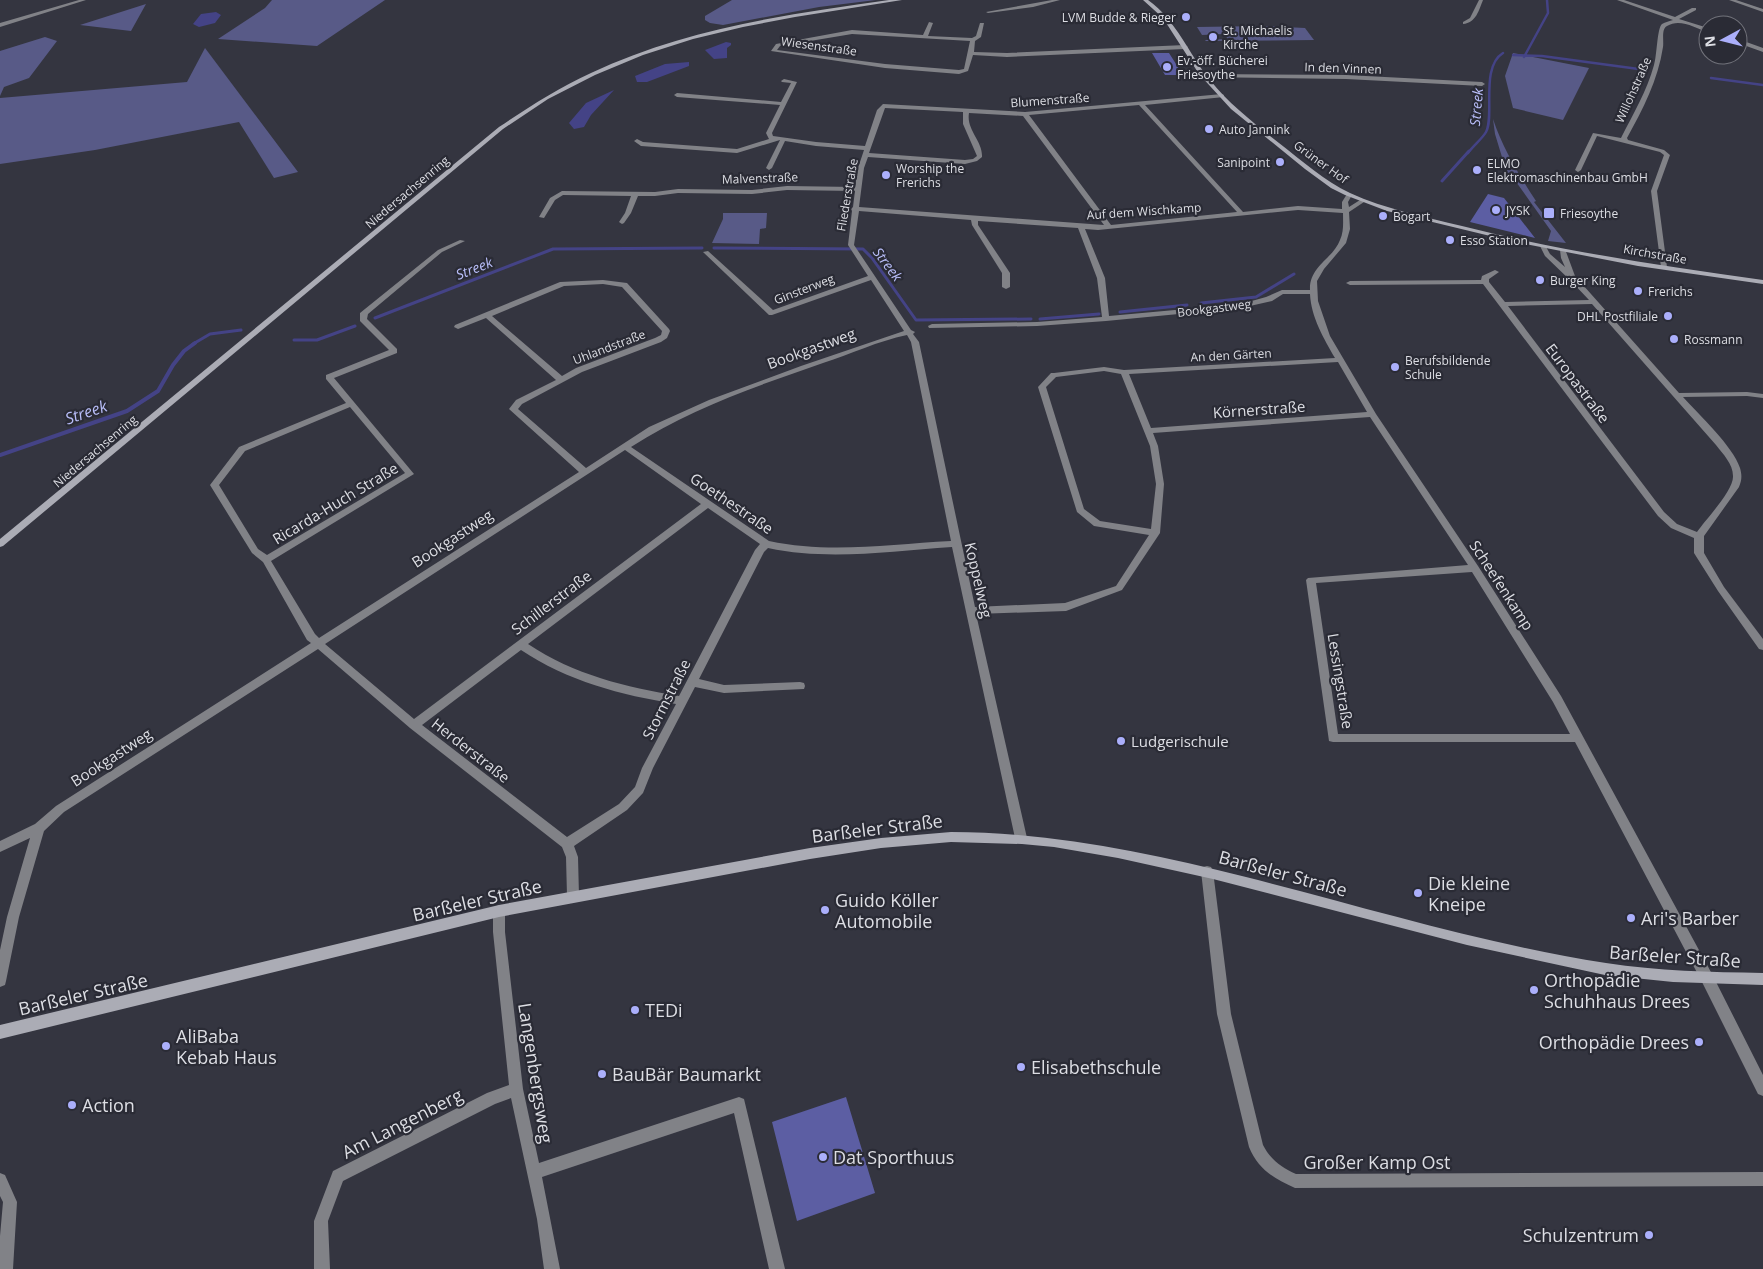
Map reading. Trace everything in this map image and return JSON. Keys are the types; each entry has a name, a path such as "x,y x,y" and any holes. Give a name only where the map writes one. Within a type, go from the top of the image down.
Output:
{"street":[{"path":"0,25 84,0"},
{"name":"Niedersachsenring","path":"0,544 501,128 549,96 610,65 684,39 761,20 900,0"},
{"path":"988,12 1033,6 1058,0"},
{"name":"Grüner Hof","path":"1145,0 1168,20 1204,76 1222,96 1322,179 1362,201 1468,230 1543,246"},
{"path":"1465,23 1472,19 1481,0"},
{"path":"1619,0 1698,26"},
{"path":"1731,0 1763,10"},
{"path":"1677,19 1694,10"},
{"name":"Willohstraße","path":"1664,267 1654,191 1667,155 1662,151 1625,142 1624,138 1656,71 1661,53 1660,28 1677,19"},
{"path":"925,37 931,23"},
{"name":"Wiesenstraße","path":"973,40 966,70 960,72 885,66 774,51 778,45 852,32 973,40 978,37 982,24"},
{"path":"1748,45 1763,50"},
{"path":"971,53 1007,55 1185,47"},
{"name":"In den Vinnen","path":"1204,76 1346,77 1482,84"},
{"path":"774,140 770,137 769,133 794,82 784,81"},
{"path":"677,95 784,104"},
{"name":"Blumenstraße","path":"880,110 883,106 891,106 966,112 1025,114 1222,96"},
{"path":"1141,104 1242,214"},
{"name":"Fliederstraße","path":"880,110 866,152 857,189 850,240 853,250 909,330"},
{"path":"637,141 641,144 737,151 783,139 866,152 965,162 975,160 980,156 979,150 964,120 966,112"},
{"path":"1025,114 1109,228"},
{"path":"1578,170 1595,134 1625,142"},
{"path":"769,168 783,139"},
{"name":"Malvenstraße","path":"542,218 552,199 562,193 656,194 678,191 752,192 787,188 857,189"},
{"path":"622,222 628,213 635,194"},
{"path":"1313,292 1314,282 1321,268 1343,243 1347,229 1345,202 1349,195"},
{"path":"1346,211 1362,201"},
{"name":"Auf dem Wischkamp","path":"854,209 1109,228 1298,208 1346,211"},
{"path":"974,218 975,226 1006,273 1006,287"},
{"path":"1081,227 1101,278 1106,319"},
{"name":"Ricarda-Huch Straße","path":"266,560 410,474 329,377 394,351 364,319 364,313 440,251 462,241"},
{"path":"1543,246 1547,254 1575,280 1719,443 1738,470 1738,480 1735,488 1699,536 1699,553 1709,571 1763,646"},
{"name":"Kirchstraße","path":"1543,246 1763,282"},
{"path":"1563,250 1564,258 1575,280"},
{"name":"Ginsterweg","path":"706,252 772,313 872,276"},
{"path":"1350,283 1485,282 1485,278 1494,272"},
{"name":"Uhlandstraße","path":"458,327 563,284 616,282 624,285 666,331 664,336 658,340 579,370 519,402 513,409 584,471"},
{"name":"Europastraße","path":"1485,282 1660,514 1674,526 1699,536"},
{"name":"Bookgastweg","path":"932,326 1037,324 1106,319 1241,306 1269,299 1282,292 1313,292"},
{"name":"Scheefenkamp","path":"1313,292 1320,321 1338,360 1475,568 1557,699 1707,978 1763,1089"},
{"path":"1503,304 1593,302"},
{"name":"Uhlandstraße","path":"488,316 561,380"},
{"name":"Bookgastweg","path":"0,847 39,828 60,809 624,446 699,406 909,330"},
{"name":"Koppelweg","path":"909,330 916,342 956,544 1021,838"},
{"name":"An den Gärten","path":"1155,533 1097,524 1080,510 1042,387 1054,375 1104,369 1124,372 1338,360"},
{"path":"971,611 1066,607 1119,588 1155,533 1160,484 1154,446 1124,372"},
{"path":"1676,395 1747,394 1763,396"},
{"name":"Herderstraße","path":"351,404 242,449 214,485 254,551 266,560 311,637 414,725 567,844"},
{"name":"Körnerstraße","path":"1148,430 1372,414"},
{"name":"Goethestraße","path":"624,446 766,544 789,550 818,553 956,544"},
{"name":"Schillerstraße","path":"414,725 707,504"},
{"name":"Stormstraße","path":"567,844 623,807 639,790 682,701 760,550 766,544"},
{"name":"Lessingstraße","path":"1475,568 1311,580 1333,738 1578,738"},
{"path":"520,644 540,658 563,670 640,694 682,701"},
{"path":"692,682 724,689 800,686"},
{"path":"0,981 13,917 39,828"},
{"name":"Barßeler Straße","path":"0,1032 499,911 573,896 849,846 968,837 1021,838 1098,848 1207,871 1496,946 1569,962 1634,972 1707,978 1763,979"},
{"path":"567,844 572,857 573,896"},
{"name":"Großer Kamp Ost","path":"1207,871 1224,1014 1256,1147 1264,1162 1272,1170 1294,1181 1763,1179"},
{"name":"Langenbergsweg","path":"499,911 498,932 516,1089 552,1269"},
{"name":"Am Langenberg","path":"322,1269 321,1221 338,1176 492,1098 516,1089"},
{"path":"534,1172 739,1104 777,1269"},
{"path":"0,1180 10,1202 5,1269"}],"shaded area":[{"path":"272,0 385,0 317,46 218,39 265,8"},
{"path":"732,0 876,0 819,7 723,25 710,23 705,20 705,16"},
{"path":"146,4 131,31 80,25"},
{"path":"216,12 221,15 215,23 199,27 193,24 201,14"},
{"path":"1264,26 1305,28 1314,40 1206,41 1228,39 1224,34 1202,35 1197,27"},
{"path":"45,37 57,41 29,78 4,87 0,96 0,51"},
{"path":"726,42 731,43 727,48 727,58 714,59 705,50"},
{"path":"205,48 298,172 274,178 239,122 95,150 0,164 0,98 187,82"},
{"path":"1513,53 1589,68 1563,120 1513,108 1505,76"},
{"path":"689,62 689,66 647,82 637,82 635,76 665,64"},
{"path":"614,90 591,115 584,127 574,129 569,123 586,103"},
{"path":"1493,119 1512,162 1536,201 1534,202 1566,243 1548,241 1551,231 1514,179 1508,177 1495,134"},
{"path":"723,213 767,213 766,228 760,229 759,244 712,243 723,219"}],"building":[{"path":"1152,53 1169,53 1183,75 1165,75"},
{"name":"JYSK","path":"1488,194 1504,198 1535,238 1470,222"},
{"name":"Dat Sporthuus","path":"846,1097 875,1193 797,1221 772,1122"}],"waterway":[{"path":"1525,55 1548,13 1547,0"},
{"name":"Streek","path":"1468,153 1486,132 1492,69 1496,60 1503,53"},
{"name":"Streek","path":"1513,55 1525,55"},
{"name":"Streek","path":"1525,55 1646,70"},
{"name":"Streek","path":"1711,78 1763,85"},
{"name":"Streek","path":"1442,181 1469,151"},
{"name":"Streek","path":"375,318 553,249 702,248"},
{"name":"Streek","path":"714,248 863,249 872,258 916,320 1031,319"},
{"name":"Streek","path":"1201,303 1256,297 1294,274"},
{"name":"Streek","path":"1120,312 1187,305"},
{"name":"Streek","path":"1040,319 1099,314"},
{"name":"Streek","path":"294,340 317,340 355,326"},
{"name":"Streek","path":"193,344 210,334 241,330"},
{"name":"Streek","path":"0,455 127,411 158,391 173,365 184,351 195,343"}],"place":[{"name":"LVM Budde & Rieger","path":"1186,17"},
{"name":"St. Michaelis Kirche","path":"1213,37"},
{"name":"Ev.-öff. Bücherei Friesoythe","path":"1167,67"},
{"name":"Auto Jannink","path":"1209,129"},
{"name":"Sanipoint","path":"1280,162"},
{"name":"ELMO Elektromaschinenbau GmbH","path":"1477,170"},
{"name":"Worship the Frerichs","path":"886,175"},
{"name":"JYSK","path":"1496,210"},
{"name":"Friesoythe","path":"1549,213"},
{"name":"Bogart","path":"1383,216"},
{"name":"Esso Station","path":"1450,240"},
{"name":"Burger King","path":"1540,280"},
{"name":"Frerichs","path":"1638,291"},
{"name":"DHL Postfiliale","path":"1668,316"},
{"name":"Rossmann","path":"1674,339"},
{"name":"Berufsbildende Schule","path":"1395,367"},
{"name":"Ludgerischule","path":"1121,741"},
{"name":"Die kleine Kneipe","path":"1418,893"},
{"name":"Guido Köller Automobile","path":"825,910"},
{"name":"Ari's Barber","path":"1631,918"},
{"name":"Orthopädie Schuhhaus Drees","path":"1534,990"},
{"name":"TEDi","path":"635,1010"},
{"name":"Orthopädie Drees","path":"1699,1042"},
{"name":"AliBaba Kebab Haus","path":"166,1046"},
{"name":"Elisabethschule","path":"1021,1067"},
{"name":"BauBär Baumarkt","path":"602,1074"},
{"name":"Action","path":"72,1105"},
{"name":"Dat Sporthuus","path":"823,1157"},
{"name":"Schulzentrum","path":"1649,1235"}]}
